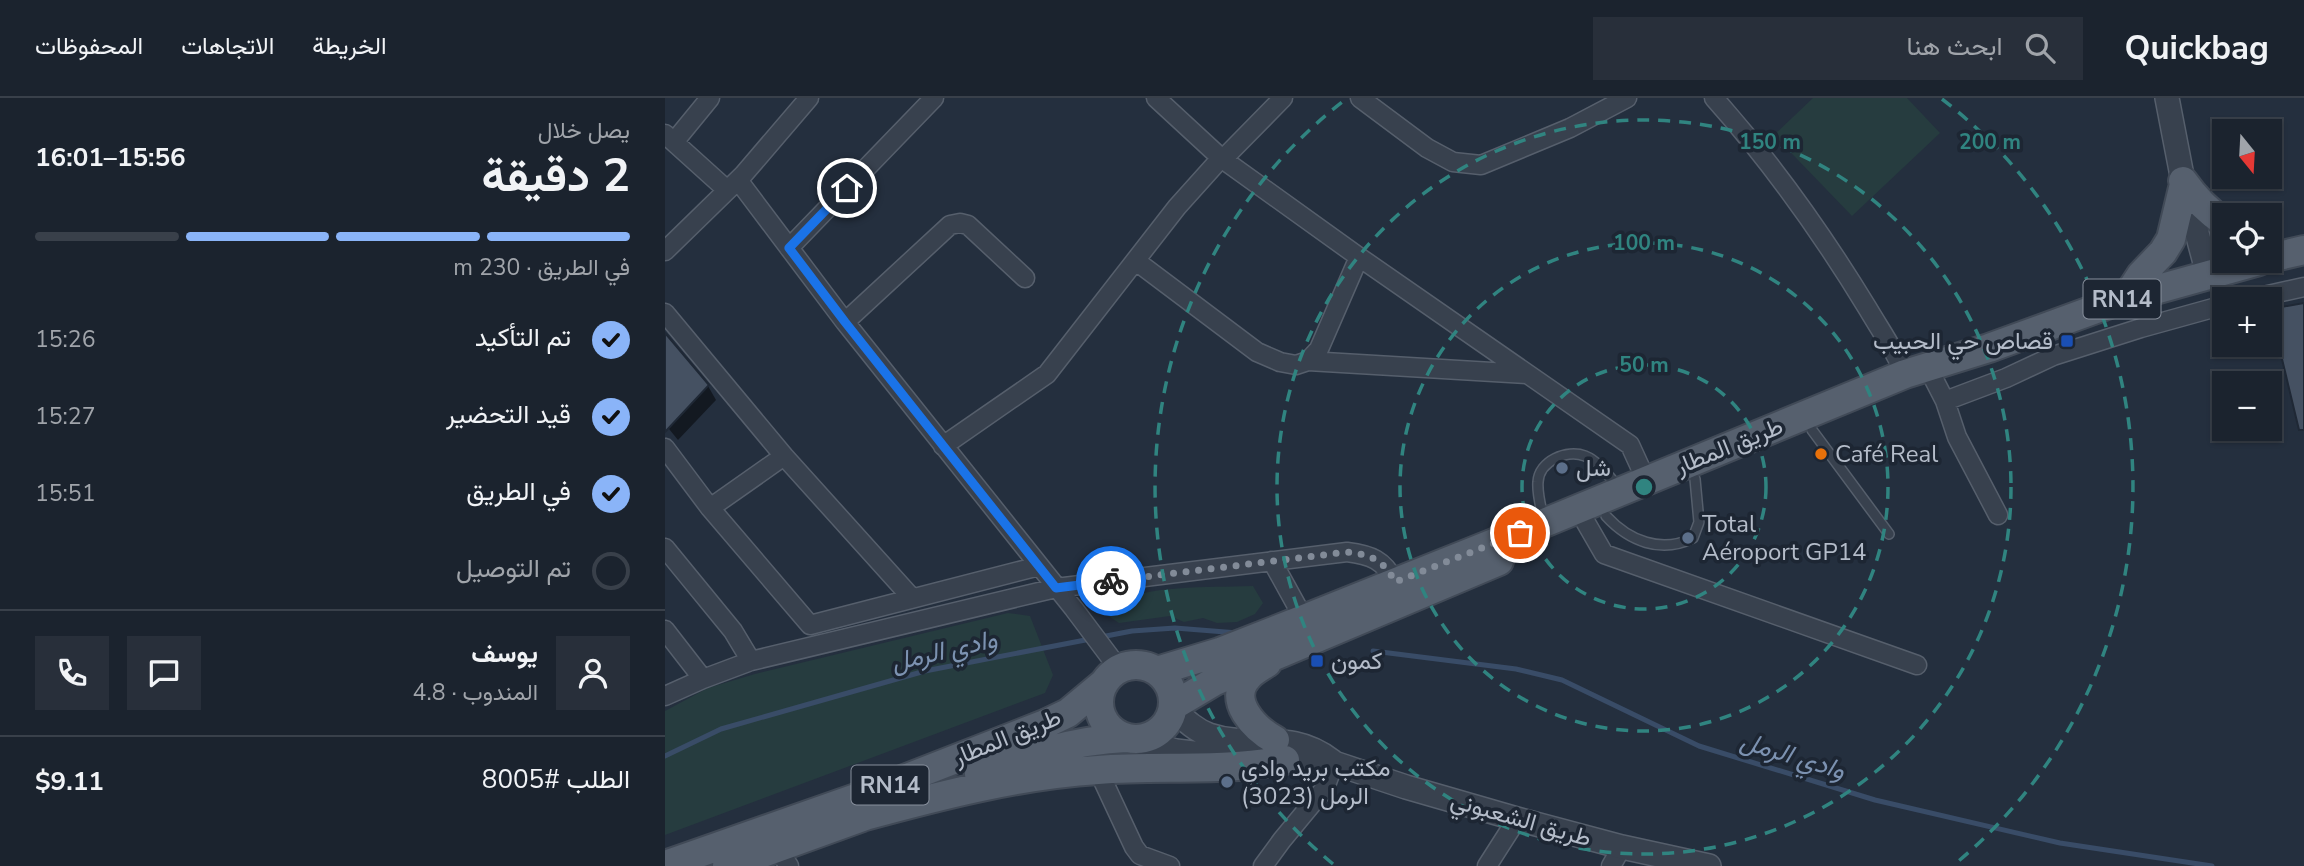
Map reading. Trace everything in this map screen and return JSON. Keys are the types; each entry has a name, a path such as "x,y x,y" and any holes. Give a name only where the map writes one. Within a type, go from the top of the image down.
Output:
{"main road":[{"path":"2184,183 2212,215"},
{"path":"2126,298 2171,239 2184,183"},
{"name":"طريق المطار","path":"1173,708 1215,681 1590,516 1695,479 1812,430 1927,380 1989,348 2126,298 2212,273"},
{"name":"طريق المطار","path":"1157,671 1220,652 1544,523 1590,516 1633,486 1927,380"},
{"path":"861,817 923,800 1011,782 1098,769 1234,768 1280,750 1248,717 1241,697 1248,677 1279,654"},
{"name":"RN14","path":"1112,676 1138,665 1157,671"},
{"path":"1157,671 1170,687 1173,708"},
{"name":"طريق المطار","path":"665,865 856,799 1045,724 1068,713 1112,676"},
{"path":"1112,676 1100,693 1101,716 1107,726 1129,739"},
{"name":"RN14","path":"1129,739 1146,738 1158,732 1168,722 1173,708"},
{"name":"طريق المطار","path":"727,866 783,857 861,817 1036,754 1093,740 1129,739"}],"street":[{"path":"710,98 669,138 732,185 789,248 1056,588 1112,676"},
{"path":"665,251 732,185 809,98"},
{"path":"789,248 934,98"},
{"path":"1156,98 1222,159 1630,445 1633,486"},
{"path":"943,446 1047,374 1177,207 1283,98"},
{"path":"1360,98 1427,148 1453,162 1481,165 1570,128 1627,98"},
{"path":"1714,98 1819,233 1899,359 1927,380 1998,514"},
{"path":"2167,98 2184,183 2208,274"},
{"path":"845,322 950,225 968,225 1025,278"},
{"path":"1308,361 1319,349 1359,257"},
{"path":"1136,261 1257,352 1280,362 1296,365 1308,361 1527,374"},
{"path":"2282,292 2304,287"},
{"path":"1927,380 2005,378 2053,356 2212,308"},
{"path":"665,313 784,456 912,598"},
{"path":"665,447 710,508 810,625 815,646"},
{"path":"710,508 784,456"},
{"path":"1590,516 1604,554 1917,665"},
{"path":"665,548 733,631 751,661"},
{"path":"665,696 703,678 751,661 1056,588 1328,553 1367,554 1388,568 1395,582"},
{"path":"1272,561 1304,619"},
{"path":"810,625 1039,566"},
{"path":"665,630 703,678"},
{"name":"طريق الشعبوني","path":"1173,708 1189,723 1208,734 1280,750"},
{"name":"طريق الشعبوني","path":"1129,739 1200,754 1280,750 1306,745 1334,763 1517,820 1617,857 1709,866"},
{"path":"1263,866 1325,788 1334,763"},
{"path":"1098,769 1134,847 1140,855 1170,866"},
{"path":"1487,866 1517,820"}],"lane":[{"path":"1812,430 1888,534"},
{"path":"1544,523 1538,479 1542,468 1552,460 1572,453 1587,456 1605,472 1633,486"},
{"path":"1590,516 1659,546 1681,544 1693,538 1699,522 1695,479"}],"green space":[{"path":"1813,98 1907,98 1940,133 1852,216 1774,135"},
{"path":"1253,586 1263,603 1255,614 1237,622 1217,623 1203,618 1184,622 1170,616 1119,623 1107,615 1106,605 1141,593 1178,588"},
{"path":"1008,613 1030,616 1053,675 1045,693 665,835 665,711 708,688 755,674"}],"building":[{"path":"2304,303 2304,430 2299,430 2282,357 2282,307"},
{"path":"665,333 709,385 665,432"}],"waterway":[{"name":"وادي الرمل","path":"665,756 721,729 925,671 1132,631 1175,628 1238,633"},
{"name":"وادي الرمل","path":"1373,651 1516,669 1562,680 1699,746 1875,800 2060,843 2212,866"}],"way so far":[{"path":"1111,581 1347,552 1367,554 1378,559 1388,568 1395,582 1520,533"}],"place":[{"name":"قصاص حي الحبيب","path":"2067,341"},
{"name":"Café Real","path":"1821,454"},
{"name":"شل","path":"1562,468"},
{"name":"Total Aéroport GP14","path":"1688,538"},
{"name":"كمون","path":"1317,661"},
{"name":"مكتب بريد وادي الرمل (3023)","path":"1227,782"}],"route":[{"path":"847,188 789,248 1056,588 1111,581"}]}
